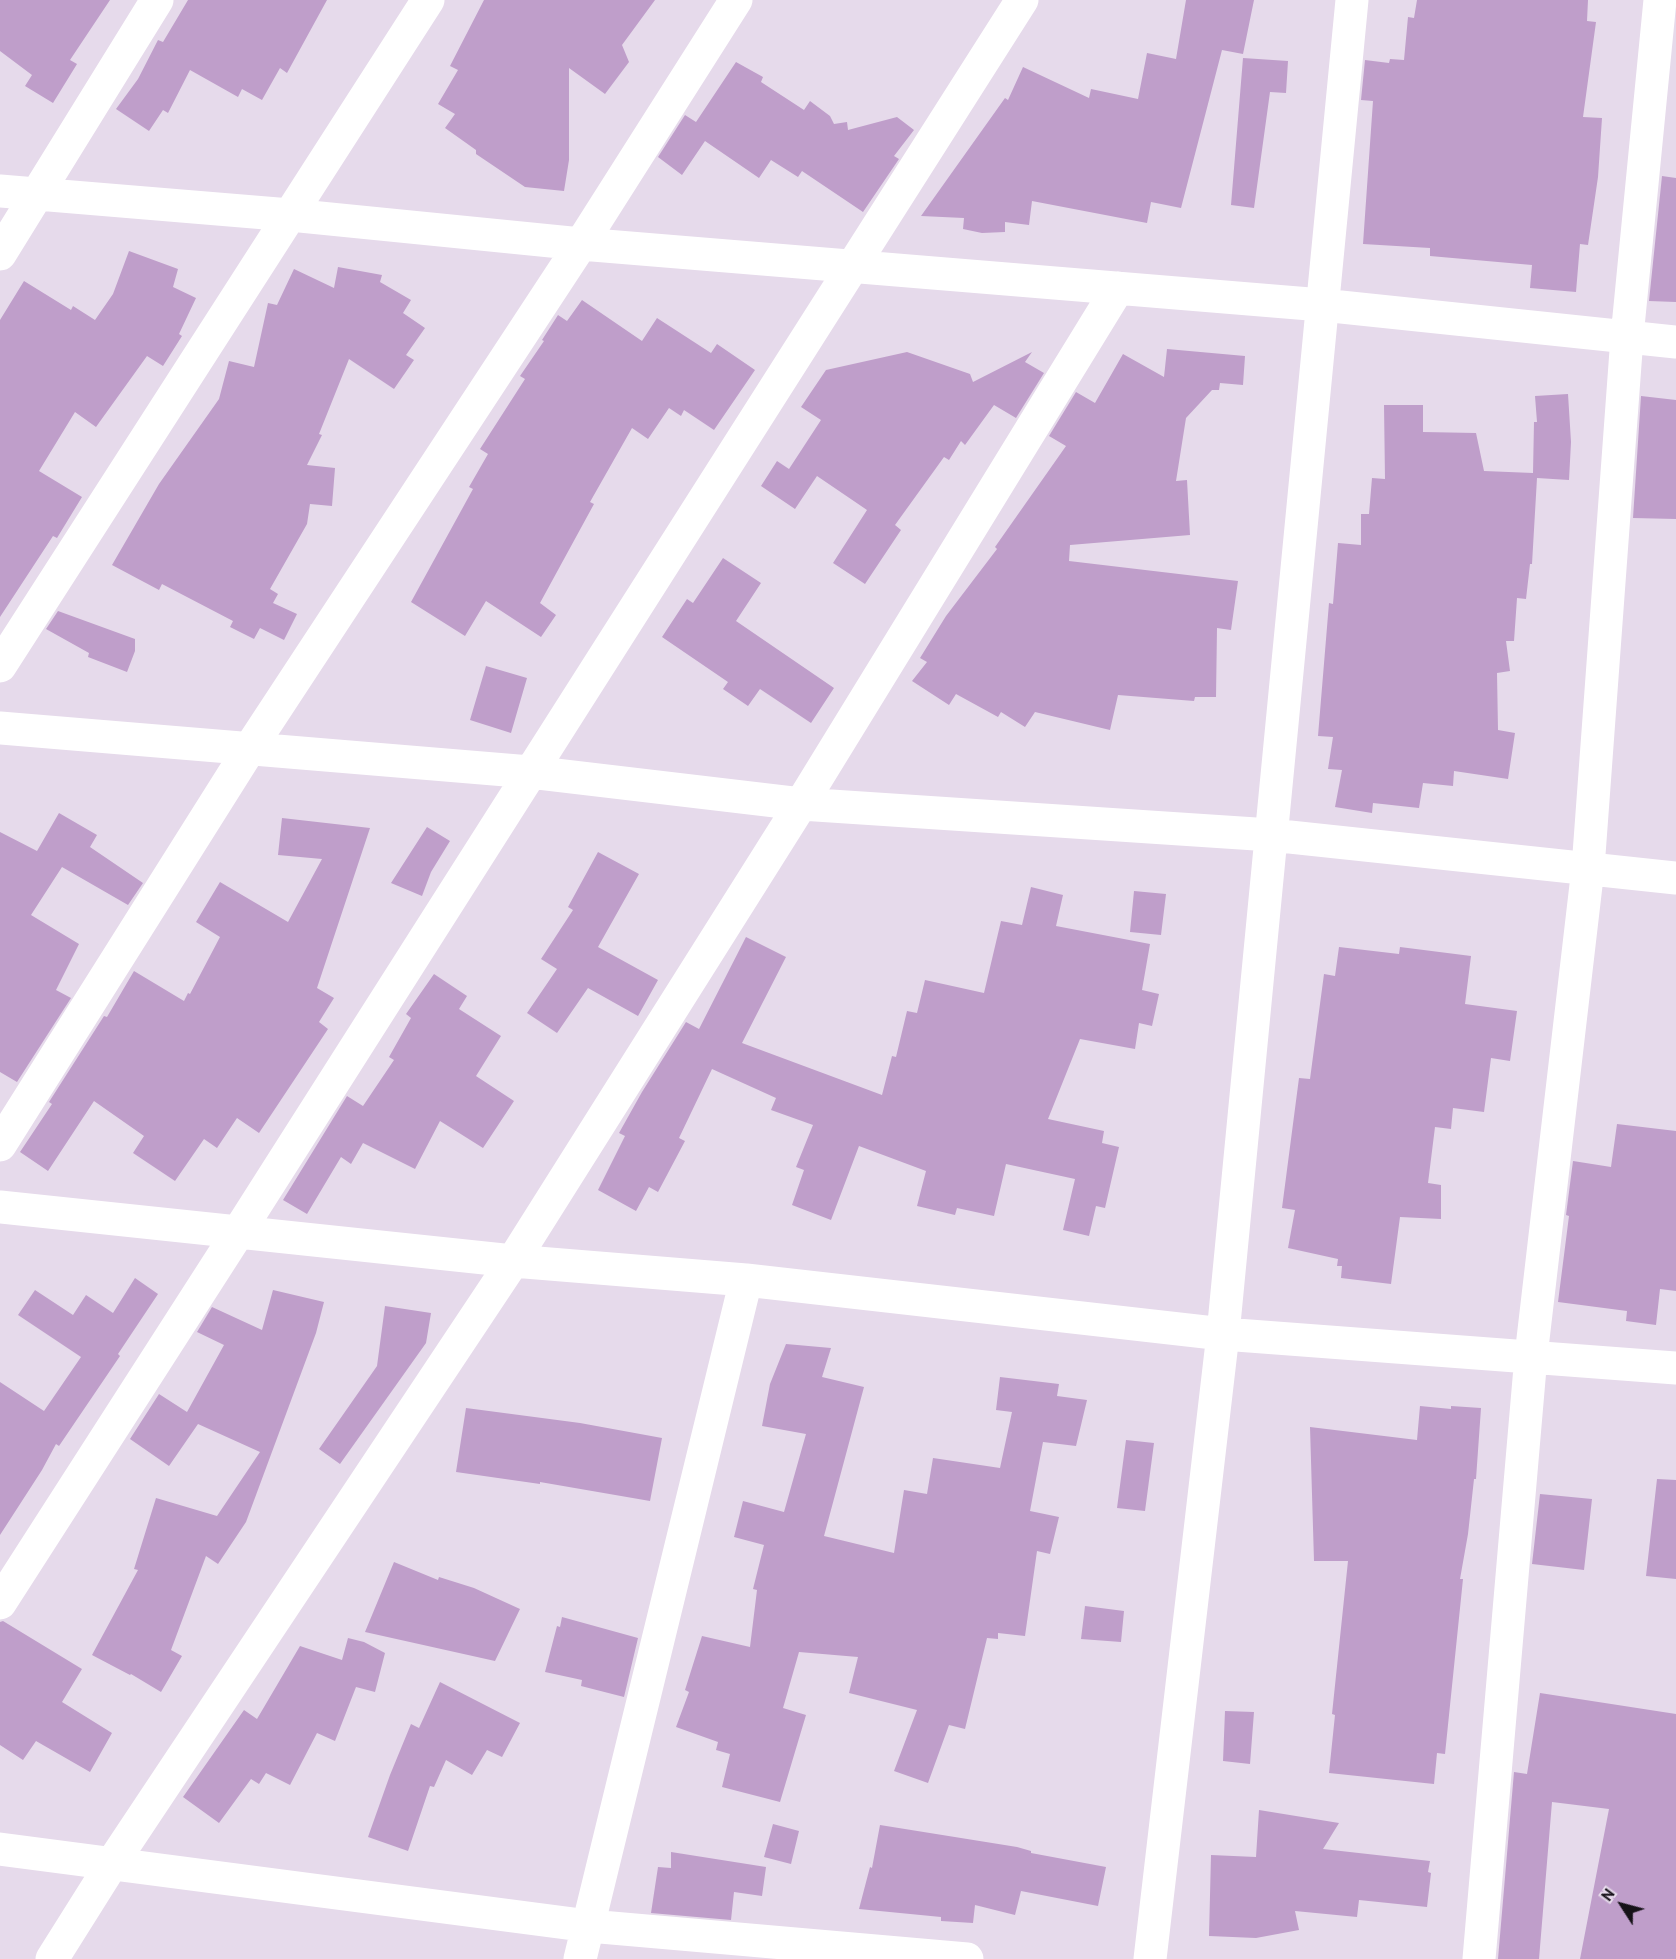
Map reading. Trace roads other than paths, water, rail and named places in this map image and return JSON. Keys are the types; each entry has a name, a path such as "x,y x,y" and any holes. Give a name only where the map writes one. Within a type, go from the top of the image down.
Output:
{"street":[{"path":"0,254 158,0"},
{"path":"0,666 428,0"},
{"path":"0,1145 250,748 581,244 736,0"},
{"path":"0,1603 1022,0"},
{"path":"1150,1959 1223,1334 1352,0"},
{"path":"1479,1959 1532,1356 1588,868 1627,337 1660,0"},
{"path":"0,191 290,215 581,244 1322,305 1676,342"},
{"path":"52,1959 113,1863 513,1261 801,804 1118,288"},
{"path":"0,728 530,772 801,804 1270,835 1676,878"},
{"path":"0,1208 513,1261 746,1280 1223,1334 1676,1368"},
{"path":"580,1959 746,1280"},
{"path":"0,1849 589,1926 967,1959"}]}
